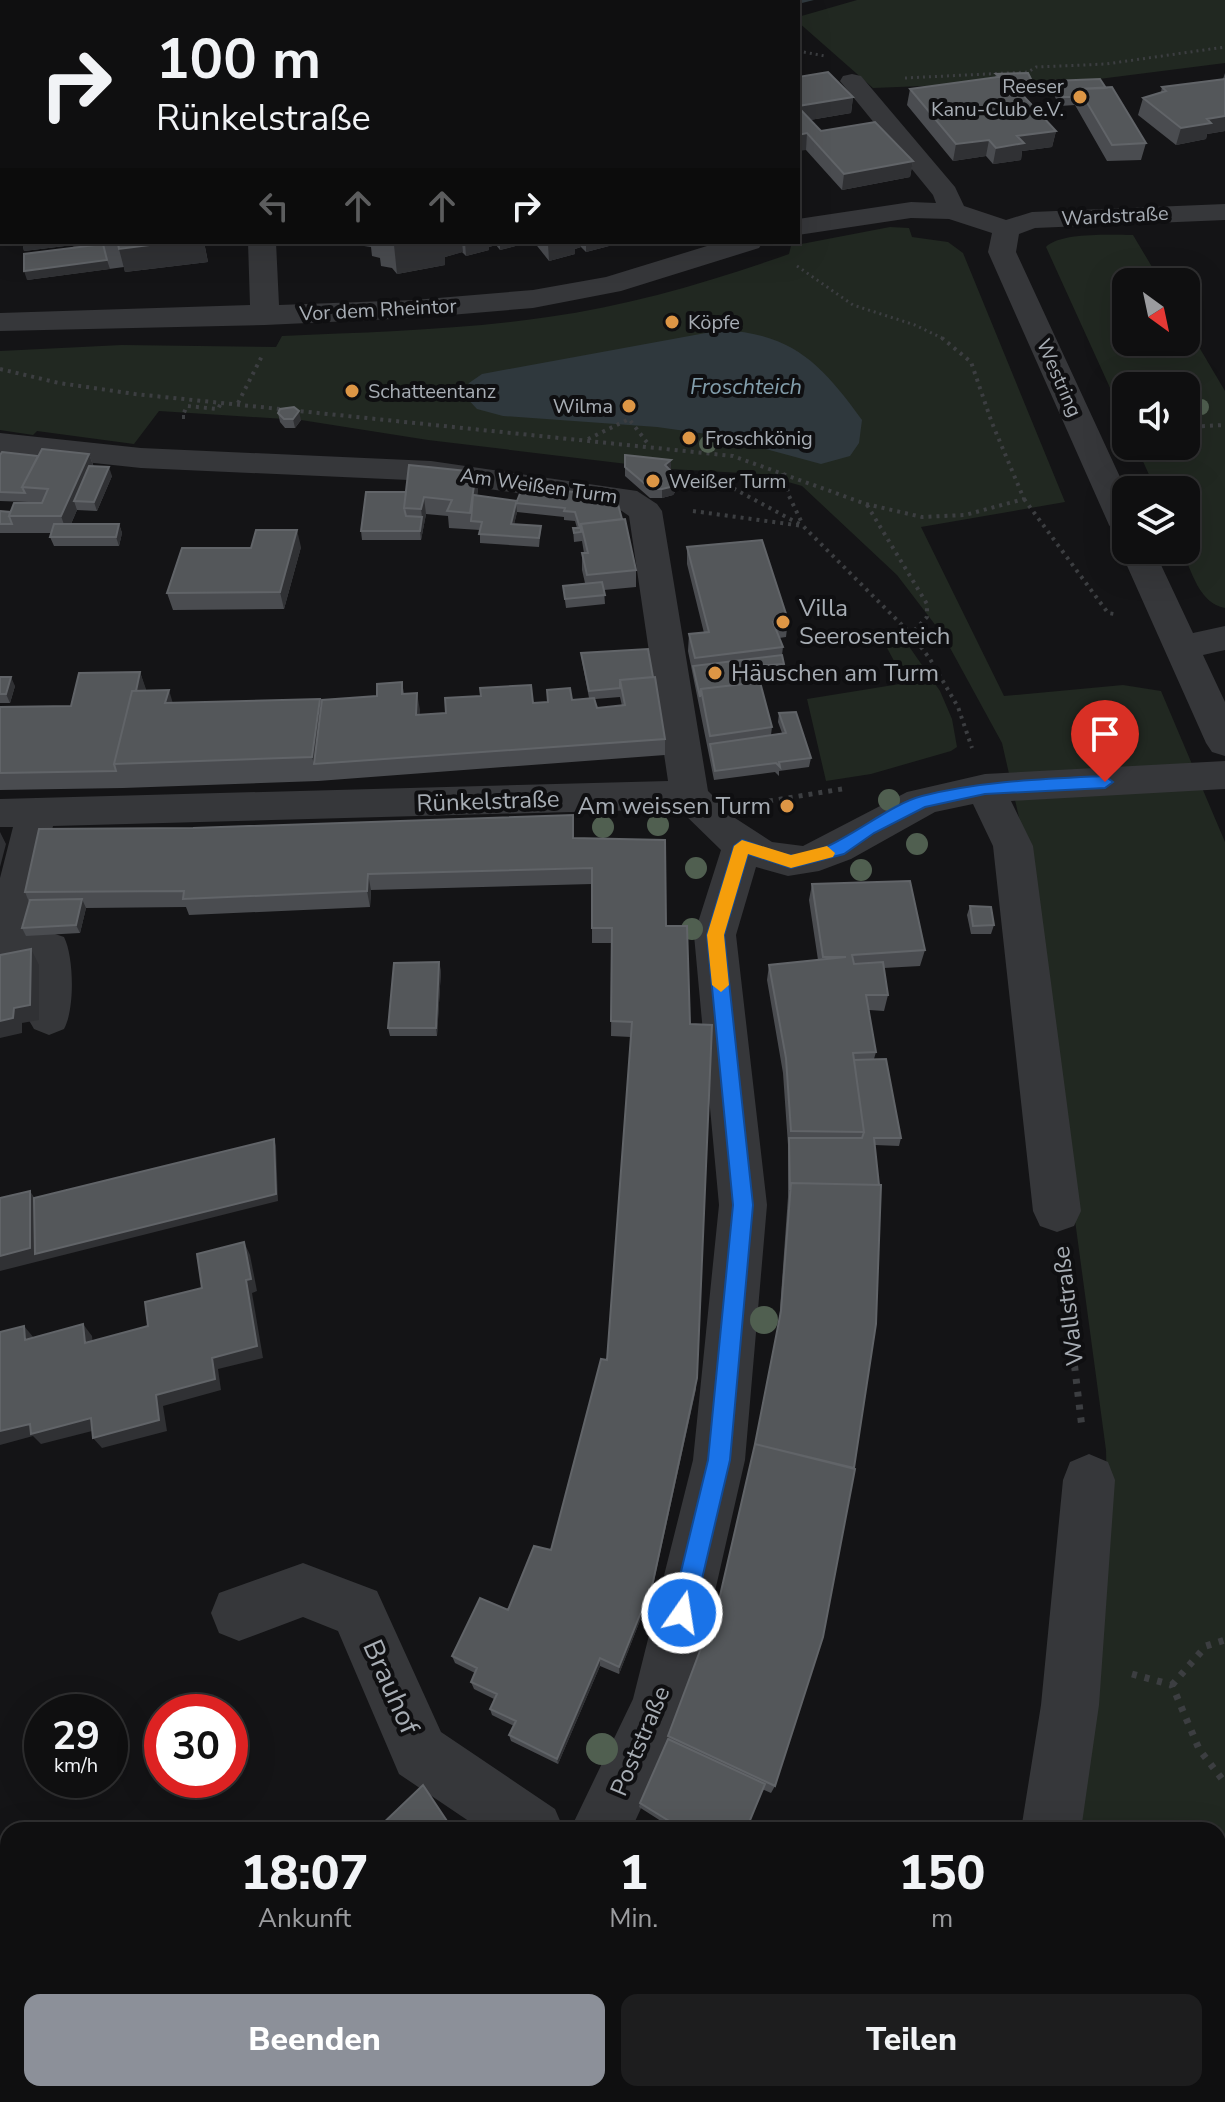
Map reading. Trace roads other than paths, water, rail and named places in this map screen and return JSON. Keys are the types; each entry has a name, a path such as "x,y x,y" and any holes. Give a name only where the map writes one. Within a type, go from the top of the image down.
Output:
{"street":[{"path":"852,81 946,193 952,211"},
{"path":"800,227 911,210 952,211 1006,229"},
{"name":"Wardstraße","path":"1006,229 1032,220 1225,212"},
{"name":"Westring","path":"1006,229 1002,252 1112,494"},
{"path":"262,244 265,316"},
{"name":"Vor dem Rheintor","path":"0,322 98,317 265,316 414,309 533,299 611,285 743,244"},
{"name":"Am Weißen Turm","path":"0,443 141,458 431,471 625,498 645,511 689,795"},
{"path":"1143,564 1225,743"},
{"path":"1181,648 1225,638"},
{"path":"689,795 715,825 742,846 791,862 838,850 868,828 921,802 985,788 1225,775"},
{"name":"Wallstraße","path":"985,788 1013,846 1057,1211"},
{"name":"Rünkelstraße","path":"18,813 689,795"},
{"path":"18,813 1,952 49,949 49,1017"},
{"name":"Poststraße","path":"604,1822 660,1705 719,1460 743,1205 715,935 742,846"},
{"path":"1052,1822 1074,1660 1089,1480"},
{"name":"Brauhof","path":"239,1613 303,1590 357,1611 420,1753 522,1822"}],"water":[{"name":"Froschteich","path":"722,330 769,338 804,356 819,368 862,420 859,443 850,456 821,464 714,435 657,427 503,416 477,409 463,394 469,383 482,374"}],"place":[{"name":"Reeser Kanu-Club e.V.","path":"1080,97"},
{"name":"Köpfe","path":"672,322"},
{"name":"Schatteentanz","path":"352,391"},
{"name":"Wilma","path":"629,406"},
{"name":"Froschkönig","path":"689,438"},
{"name":"Weißer Turm","path":"653,481"},
{"name":"Villa Seerosenteich","path":"783,622"},
{"name":"Häuschen am Turm","path":"715,673"},
{"name":"Am weissen Turm","path":"787,806"}]}
